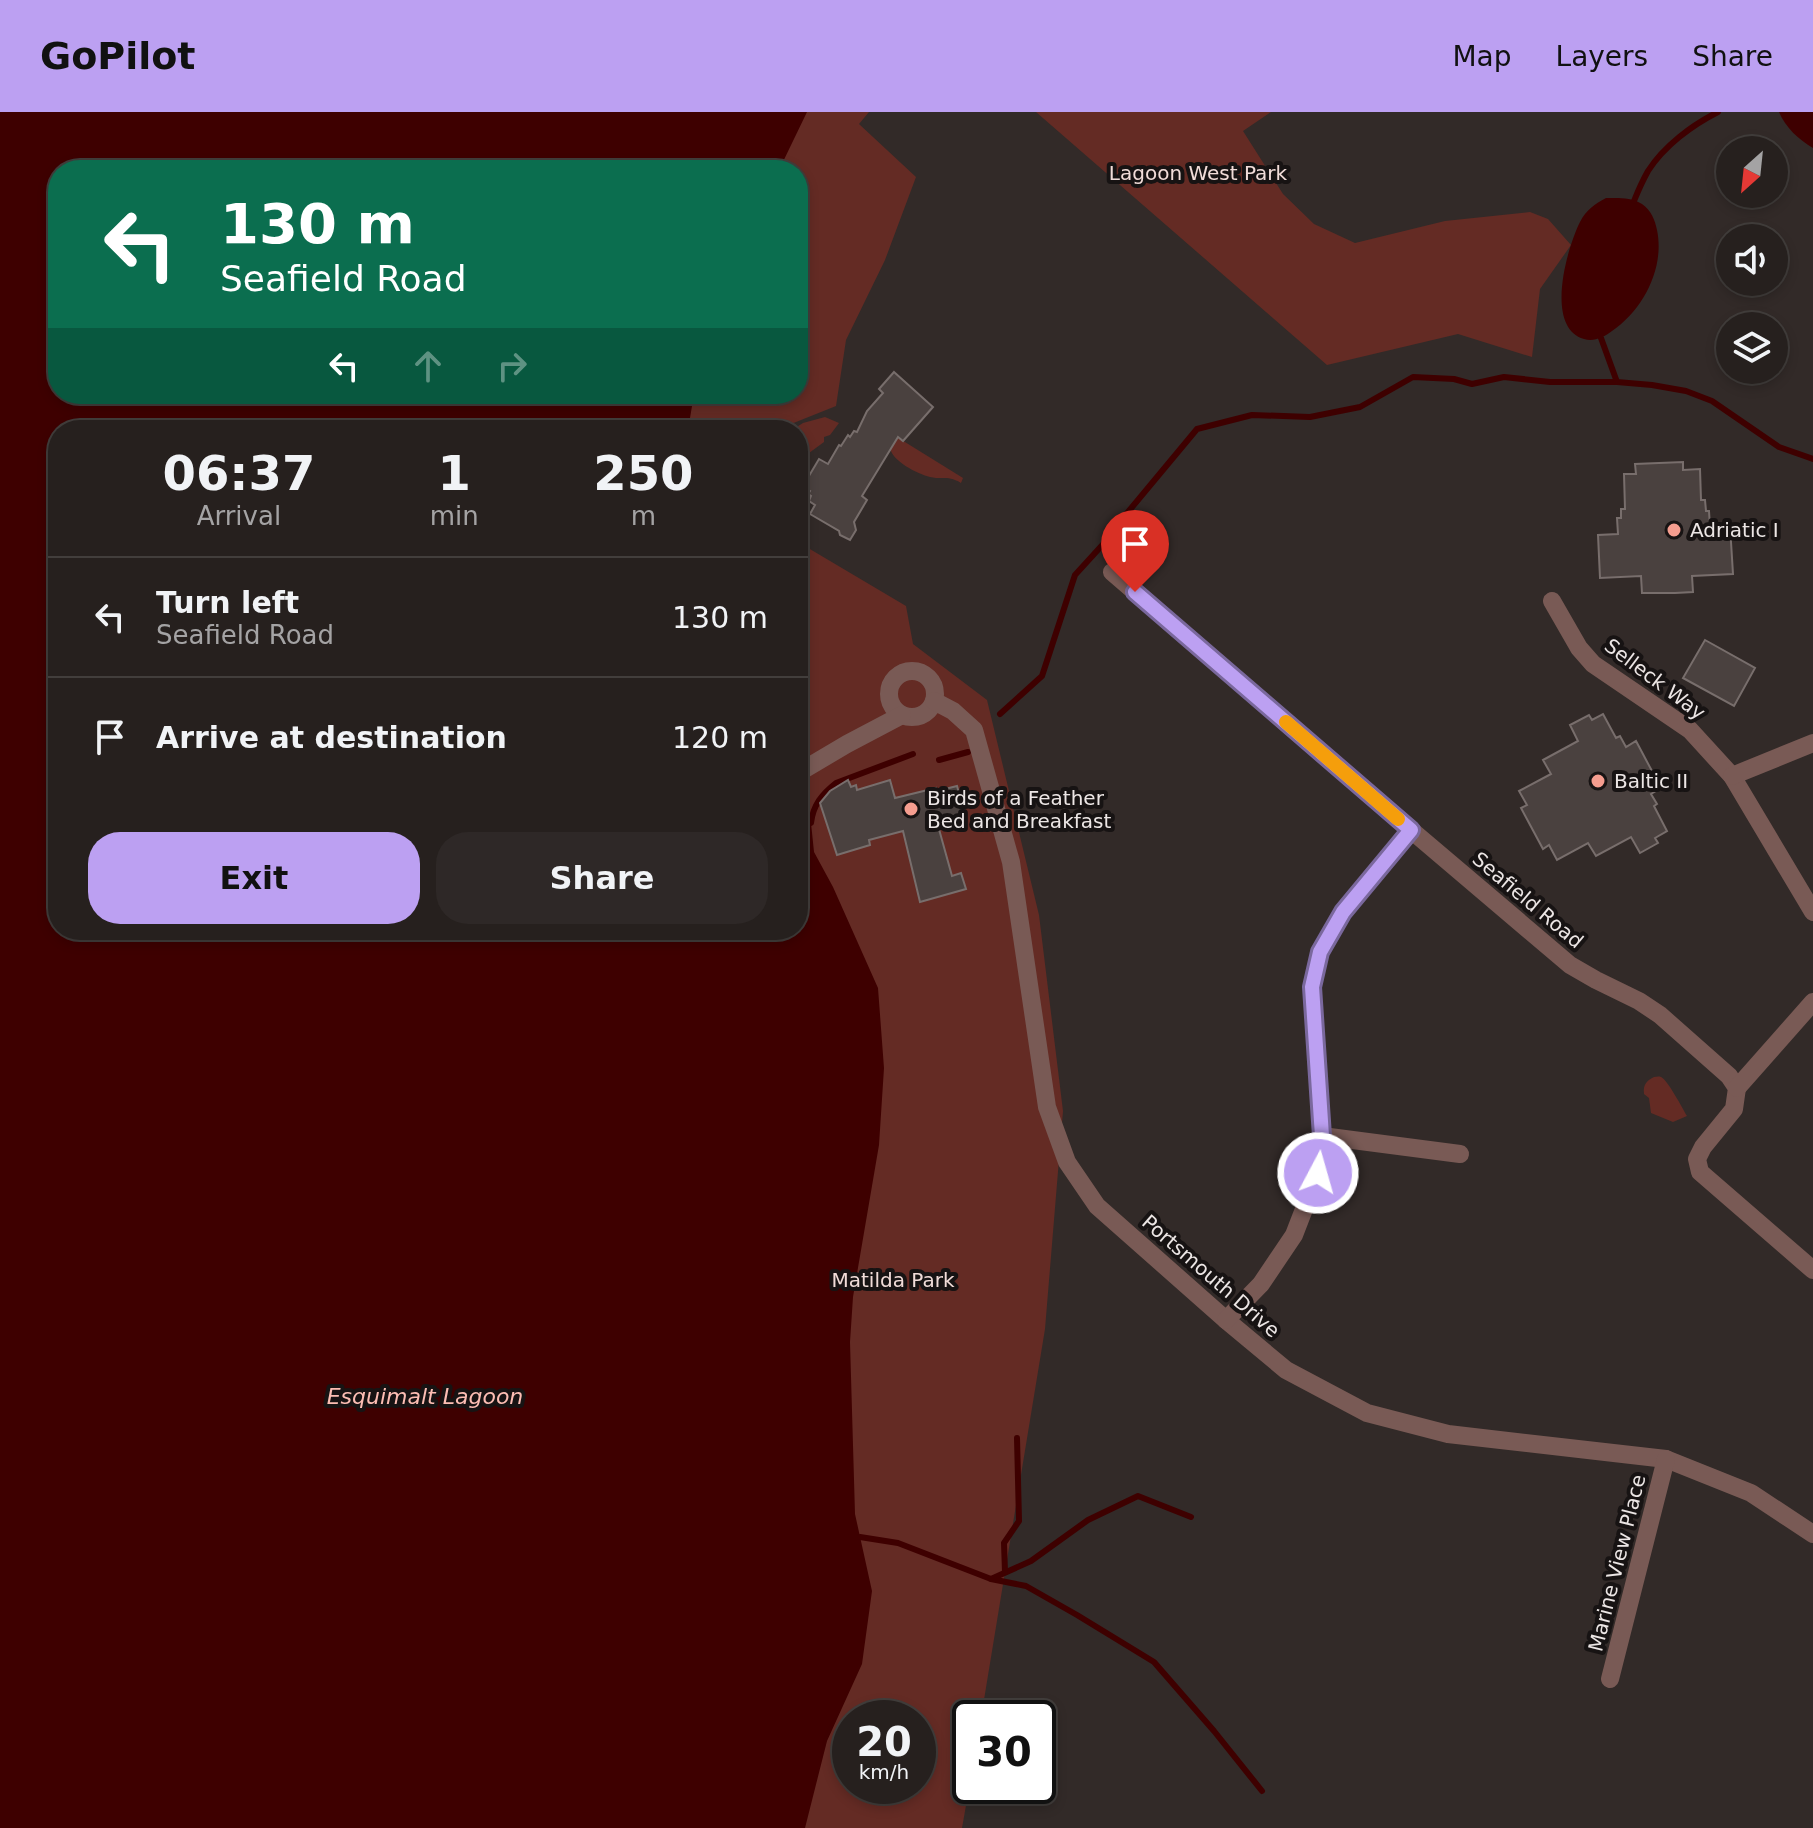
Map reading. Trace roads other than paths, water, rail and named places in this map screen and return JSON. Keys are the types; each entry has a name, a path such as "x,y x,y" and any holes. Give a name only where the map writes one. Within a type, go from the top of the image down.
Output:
{"street":[{"name":"Seafield Road","path":"1112,572 1570,965 1660,1015 1729,1076 1737,1088"},
{"name":"Selleck Way","path":"1552,601 1579,648 1593,664 1690,730 1732,776 1813,912"},
{"path":"906,672 918,672 928,678 934,689 934,701 921,716 902,715 893,707 889,696 891,684 906,672"},
{"name":"Portsmouth Drive","path":"934,701 965,719 974,730 1011,862 1047,1107 1067,1162 1097,1206 1286,1370 1367,1413 1448,1434 1666,1459 1751,1493 1813,1534"},
{"path":"808,767 902,715"},
{"path":"1732,776 1813,743"},
{"path":"1226,1320 1261,1284 1294,1235 1318,1173 1322,1136 1312,987 1320,952 1343,912 1411,830"},
{"path":"1813,1002 1737,1088 1734,1109 1697,1159 1700,1172 1813,1270"},
{"path":"1322,1136 1460,1154"},
{"name":"Marine View Place","path":"1610,1679 1666,1459"}],"water":[{"name":"Esquimalt Lagoon","path":"0,112 807,112 784,160 48,160 48,404 692,404 690,420 48,420 48,940 808,940 808,813 814,852 878,988 884,1068 879,1145 853,1297 850,1342 855,1514 872,1591 862,1664 846,1700 832,1700 832,1730 805,1828 0,1828"},
{"path":"1779,112 1813,112 1813,148 1793,133"},
{"path":"1606,198 1634,200 1648,209 1657,230 1658,259 1649,287 1633,312 1606,335 1588,340 1572,332 1565,319 1562,286 1580,222 1591,208"}],"waterway":[{"path":"1634,201 1648,171 1662,153 1698,123 1718,112"},
{"path":"1601,338 1617,382 1686,391 1712,401 1779,447 1813,459"},
{"path":"1000,714 1042,676 1075,575 1197,429 1252,415 1310,417 1360,407 1413,377 1454,379 1472,384 1504,377 1550,382 1617,382"},
{"path":"939,760 968,752"},
{"path":"811,823 819,800 836,783 913,754"},
{"path":"1005,1572 1004,1543 1019,1521 1017,1438"},
{"path":"860,1537 898,1543 991,1579 1031,1561 1088,1520 1138,1496 1191,1517"},
{"path":"991,1579 1026,1586 1154,1662 1262,1791"}],"place":[{"name":"Adriatic I","path":"1674,530"},
{"name":"Baltic II","path":"1598,781"},
{"name":"Birds of a Feather Bed and Breakfast","path":"911,809"}],"park label":[{"name":"Lagoon West Park","path":"1198,173"},
{"name":"Matilda Park","path":"893,1280"}]}
